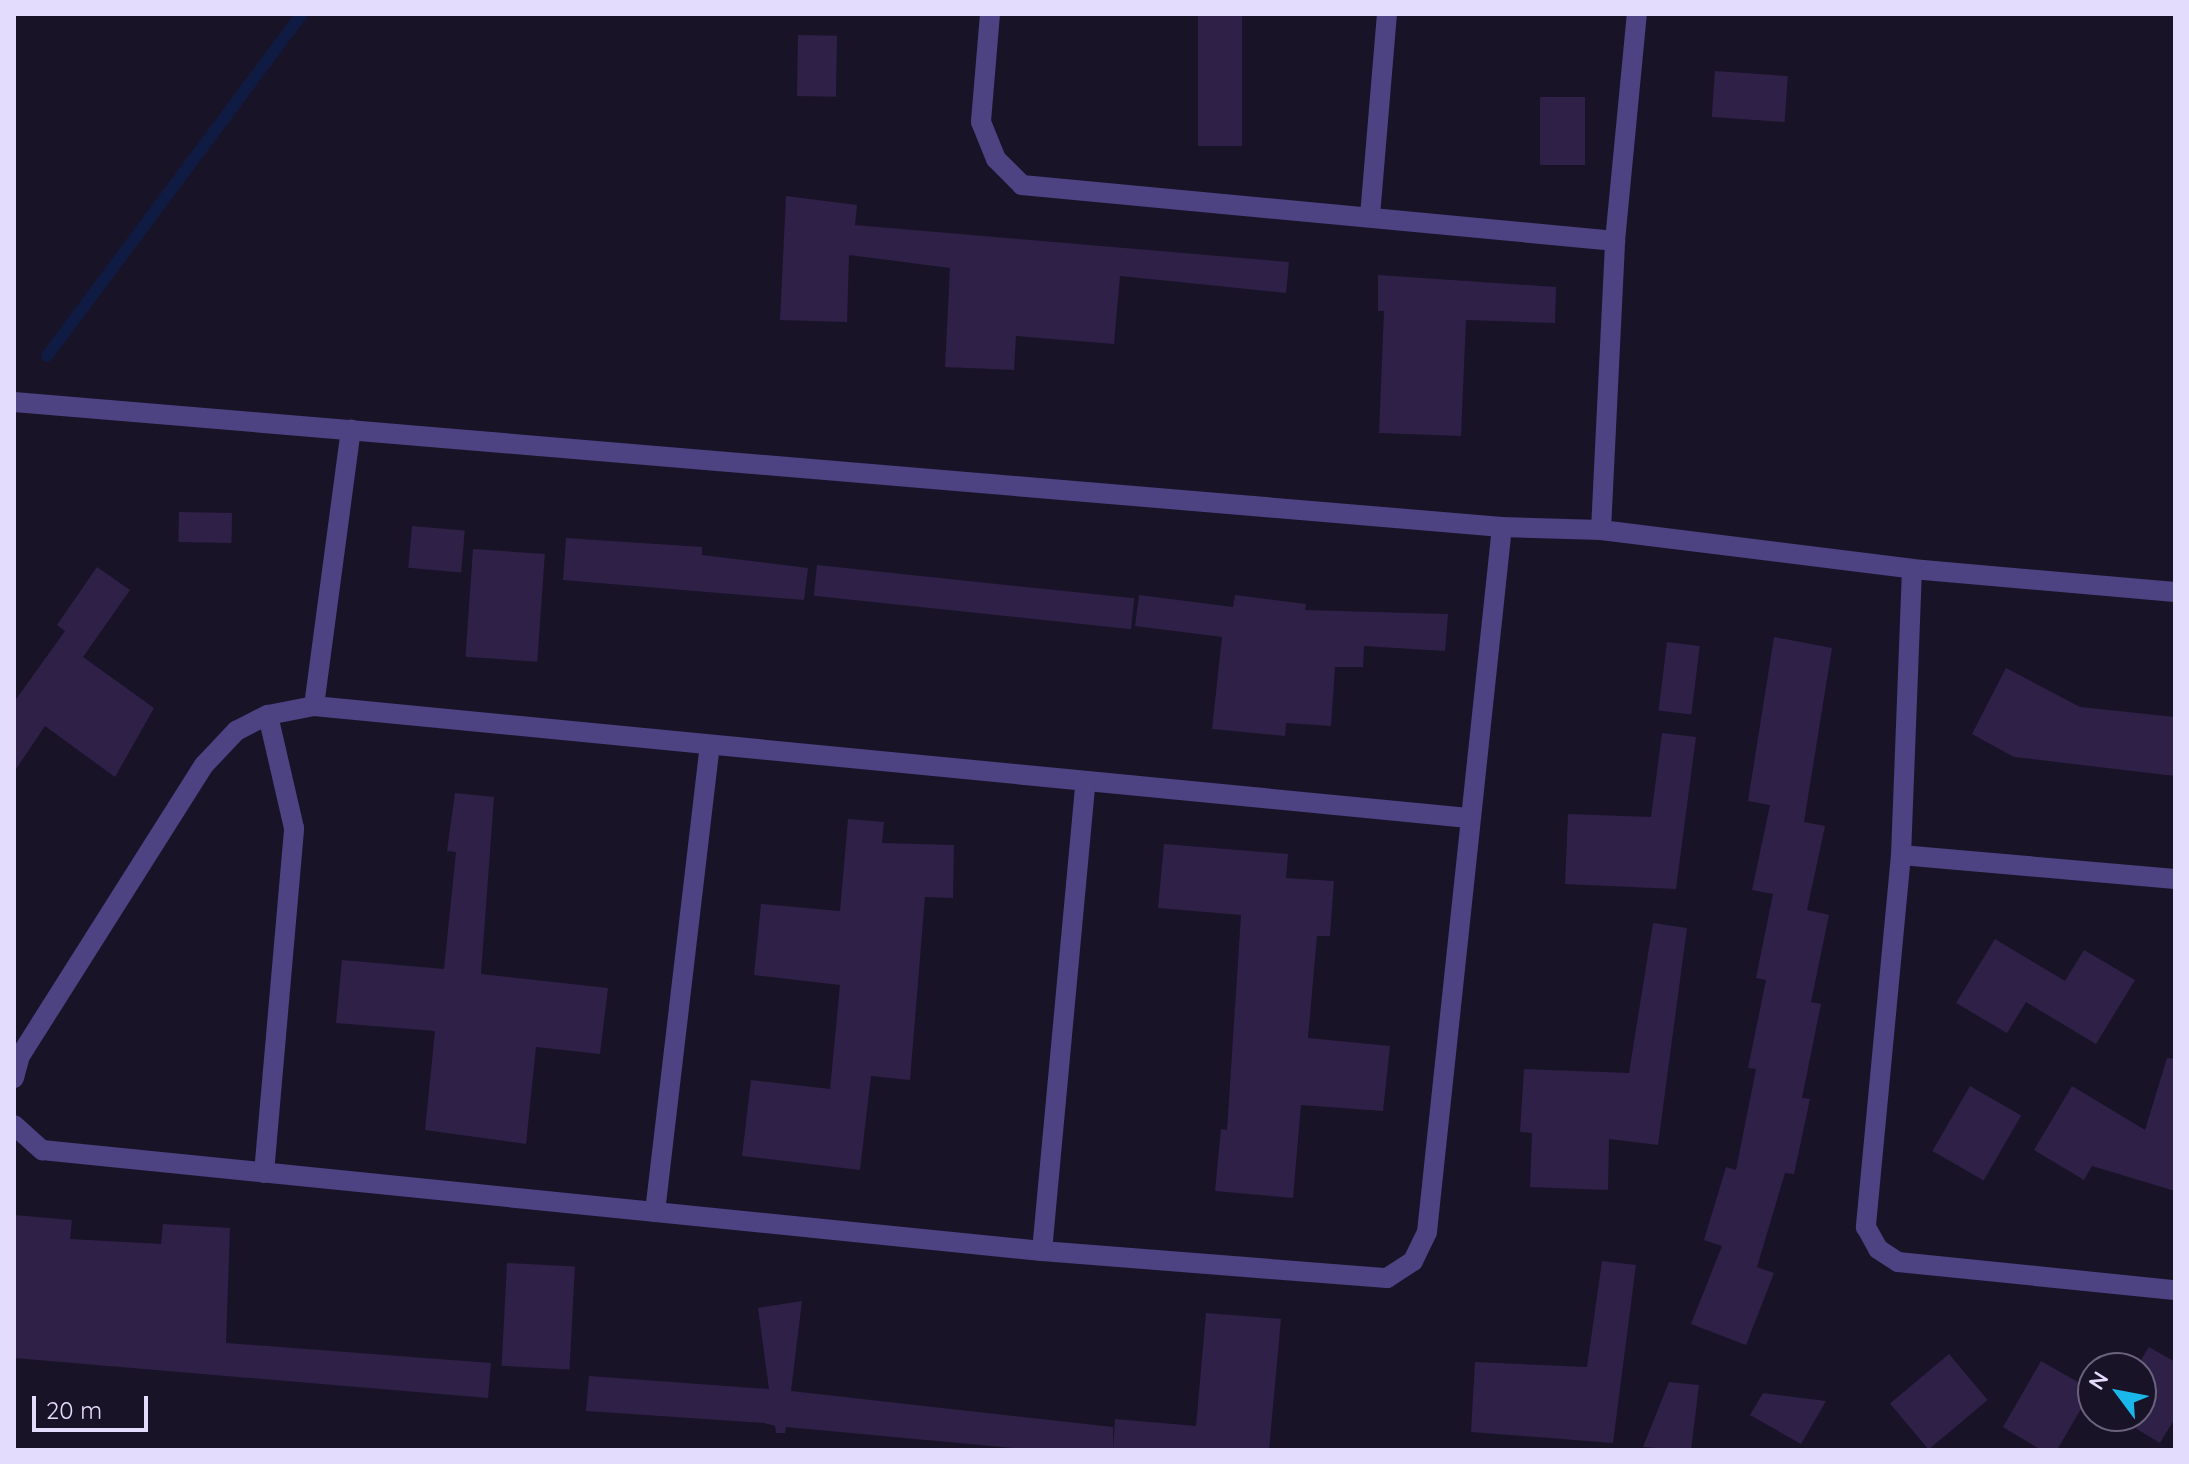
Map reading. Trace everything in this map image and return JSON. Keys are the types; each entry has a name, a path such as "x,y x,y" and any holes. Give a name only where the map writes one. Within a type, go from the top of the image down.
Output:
{"street":[{"path":"990,14 981,122 996,159 1022,185 1615,241"},
{"path":"1370,216 1387,14"},
{"path":"1601,530 1615,241 1637,14"},
{"path":"14,402 1502,527 1601,530 1912,569 2175,592"},
{"path":"314,706 351,429"},
{"path":"14,1125 42,1150 1042,1251 1387,1278 1413,1261 1427,1232 1502,527"},
{"path":"1912,569 1901,855 1866,1227 1878,1249 1898,1262 2175,1290"},
{"path":"14,1078 20,1056 204,765 236,731 268,715 314,706 1469,818"},
{"path":"264,1173 294,828 268,715"},
{"path":"655,1212 710,745"},
{"path":"1042,1251 1086,781"},
{"path":"1901,855 2175,879"}],"building":[{"path":"1198,14 1242,14 1242,146 1198,146"},
{"path":"798,35 837,36 836,97 797,96"},
{"path":"1715,71 1788,76 1785,122 1712,117"},
{"path":"1540,97 1585,97 1585,165 1540,165"},
{"path":"786,196 857,205 855,225 1289,262 1286,293 1120,276 1114,344 1016,336 1014,370 945,367 950,268 849,255 847,322 780,320"},
{"path":"1378,275 1556,287 1555,323 1466,320 1461,436 1379,433 1384,311 1378,311"},
{"path":"179,512 232,513 231,543 178,542"},
{"path":"412,526 465,531 461,572 408,568"},
{"path":"566,538 702,547 702,555 808,568 804,600 563,580"},
{"path":"473,549 545,554 537,662 465,657"},
{"path":"817,565 1134,598 1131,629 814,596"},
{"path":"97,567 130,590 83,657 154,708 115,777 45,726 14,772 14,702 65,631 57,625"},
{"path":"1139,595 1233,607 1235,595 1306,604 1305,610 1448,614 1445,651 1364,646 1363,667 1335,667 1331,726 1286,723 1285,736 1212,729 1222,637 1135,626"},
{"path":"1774,637 1832,648 1804,822 1825,826 1807,910 1829,915 1811,1002 1821,1004 1802,1098 1810,1099 1794,1174 1785,1173 1757,1267 1774,1273 1746,1345 1691,1324 1722,1246 1704,1240 1726,1167 1736,1170 1756,1069 1748,1068 1766,980 1756,978 1773,894 1752,890 1770,805 1748,801"},
{"path":"1667,642 1700,646 1691,715 1659,710"},
{"path":"2006,668 2080,707 2175,717 2175,776 2014,757 1972,734"},
{"path":"1662,733 1696,737 1676,889 1565,884 1568,814 1651,817"},
{"path":"455,793 494,797 481,974 608,988 600,1054 536,1047 526,1144 425,1130 435,1031 336,1023 342,960 444,969 456,852 447,851"},
{"path":"848,819 884,822 882,843 954,845 953,898 925,897 910,1080 871,1076 860,1170 742,1156 751,1080 830,1089 840,985 754,975 761,904 840,911"},
{"path":"1164,844 1288,854 1286,878 1334,881 1330,936 1317,936 1308,1038 1390,1046 1383,1111 1301,1105 1293,1198 1215,1191 1221,1129 1227,1130 1241,915 1158,908"},
{"path":"1653,923 1687,928 1658,1145 1609,1139 1608,1190 1530,1187 1532,1133 1520,1132 1524,1069 1629,1073"},
{"path":"1995,939 2065,981 2084,950 2135,980 2096,1044 2026,1002 2007,1033 1956,1003"},
{"path":"2167,1058 2175,1059 2175,1191 2092,1166 2084,1180 2034,1150 2072,1086 2145,1130"},
{"path":"1970,1086 2021,1116 1984,1180 1932,1151"},
{"path":"14,1215 72,1220 70,1239 161,1244 163,1224 230,1228 226,1343 491,1363 488,1398 14,1358"},
{"path":"1602,1261 1636,1265 1613,1443 1471,1432 1475,1362 1587,1367"},
{"path":"507,1263 575,1267 570,1369 502,1366"},
{"path":"802,1301 791,1391 1113,1427 1113,1450 1033,1450 786,1427 785,1433 776,1433 775,1426 764,1423 586,1411 589,1376 769,1389 758,1308"},
{"path":"1206,1313 1281,1319 1269,1450 1113,1450 1115,1419 1196,1426"},
{"path":"2149,1347 2175,1362 2175,1418 2160,1443 2142,1432 2157,1432 2157,1352 2146,1352"},
{"path":"1949,1354 1988,1400 1929,1449 1890,1403"},
{"path":"2041,1361 2077,1381 2077,1416 2057,1450 2041,1450 2003,1427"},
{"path":"1669,1382 1699,1385 1691,1450 1643,1447"},
{"path":"1763,1393 1826,1401 1801,1444 1750,1415"}],"waterway":[{"path":"47,356 302,14"}]}
